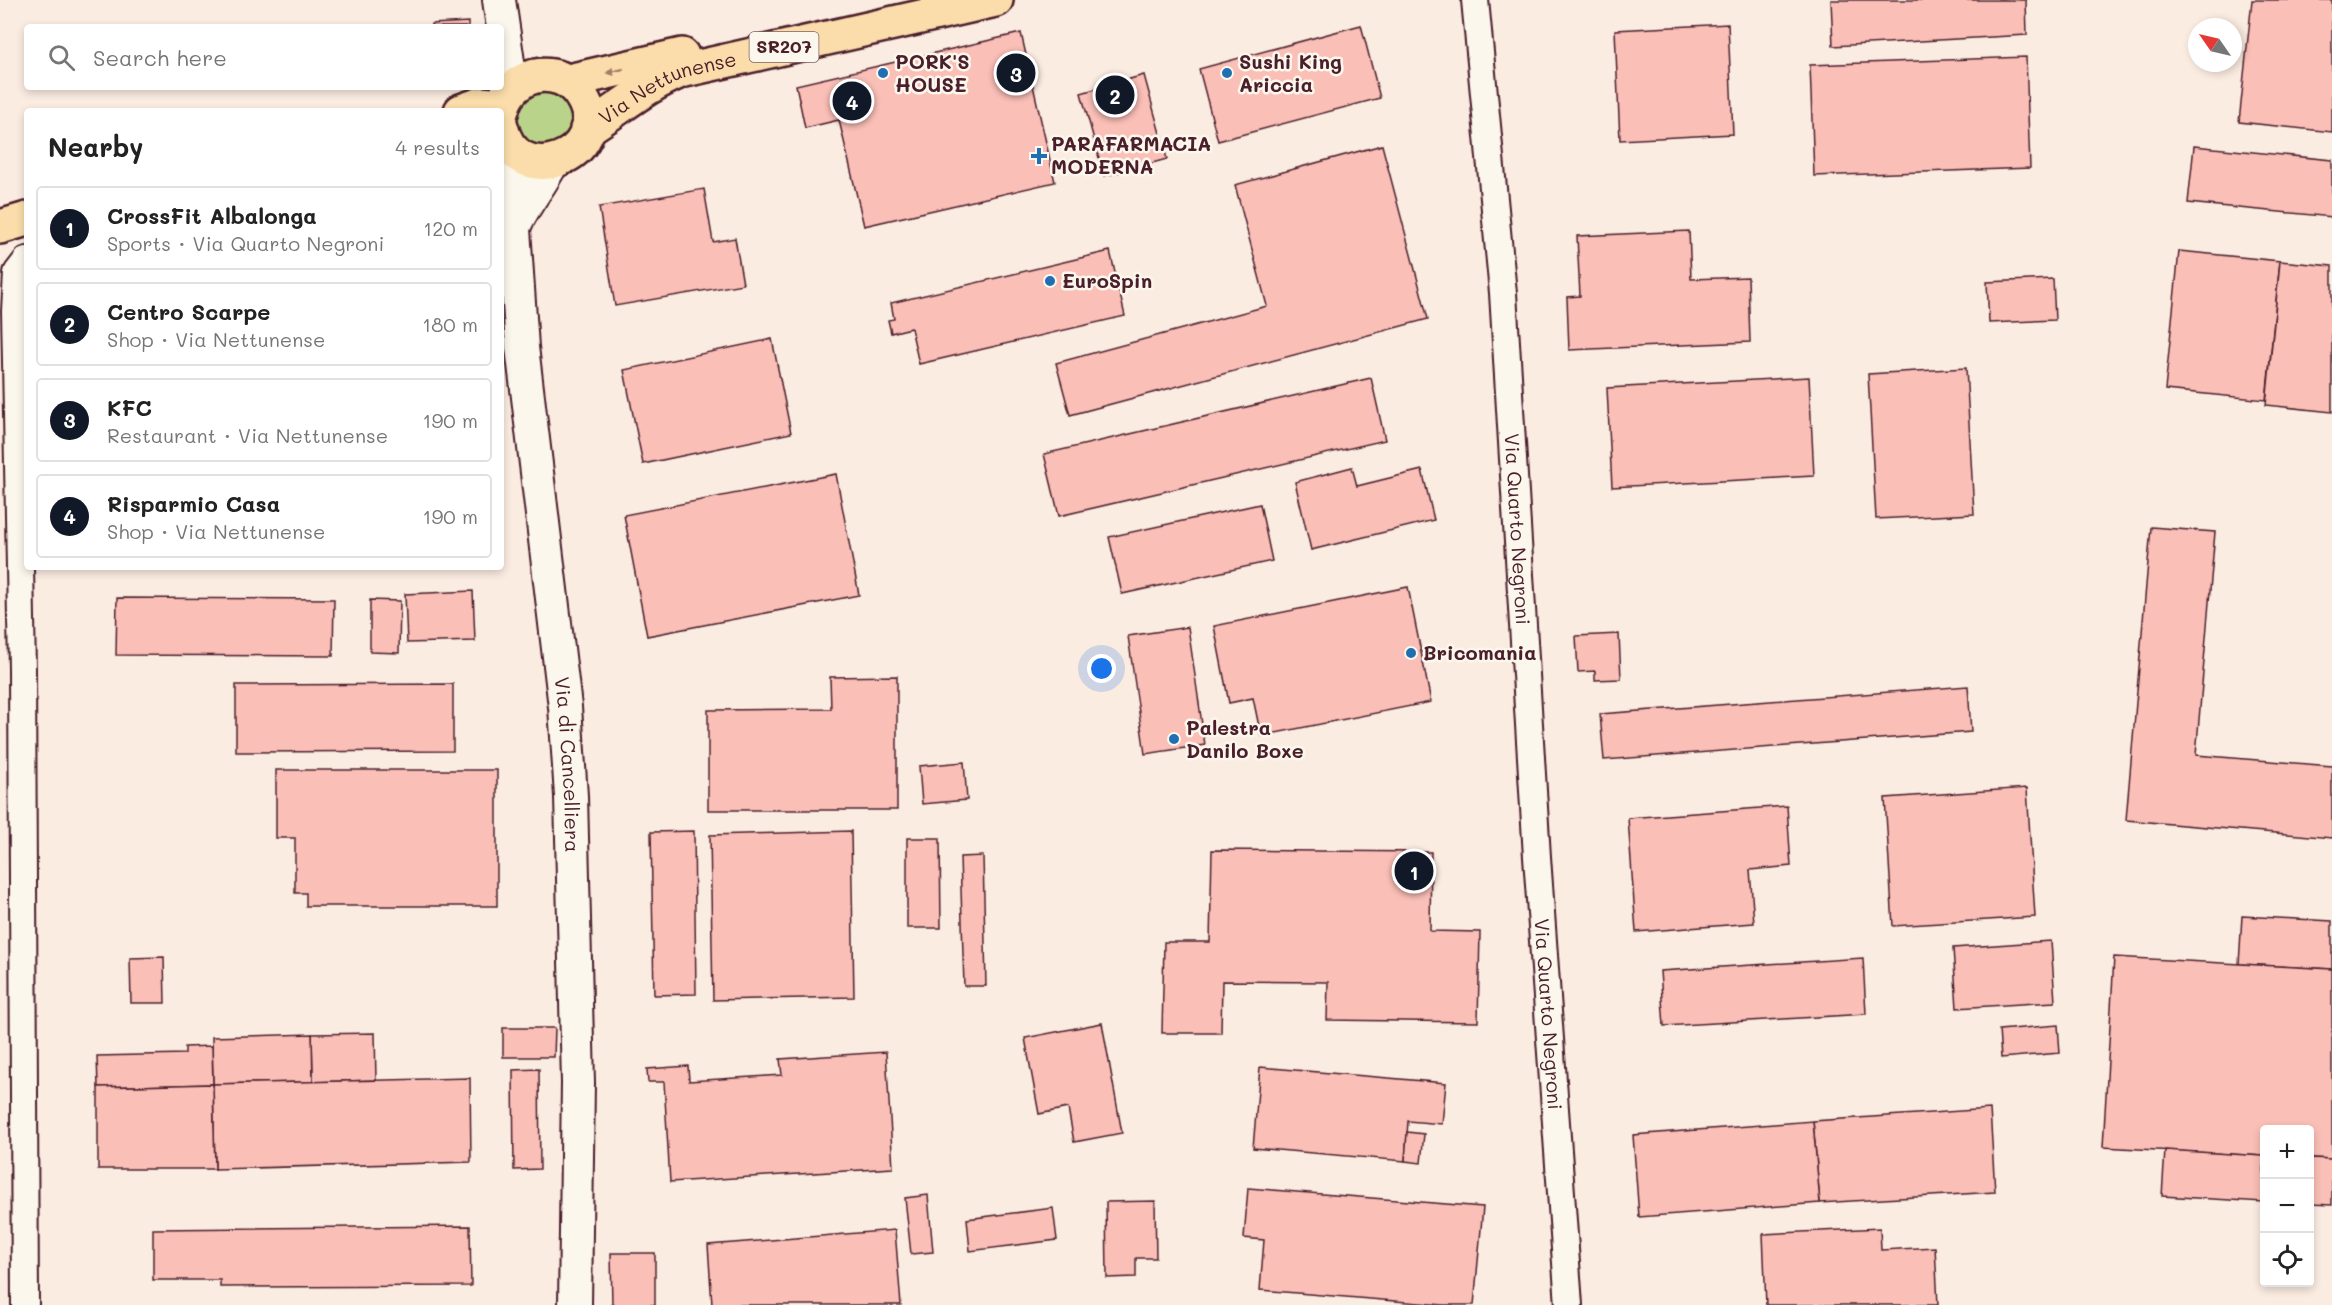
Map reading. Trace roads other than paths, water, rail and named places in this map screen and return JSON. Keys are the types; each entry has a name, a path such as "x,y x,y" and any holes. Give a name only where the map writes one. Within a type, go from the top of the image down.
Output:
{"main road":[{"name":"Via Nettunense","path":"505,125 525,80 557,78 917,0"},
{"name":"Via Nettunense","path":"587,129 622,107 639,92 681,71 996,0"},
{"name":"Via Nettunense","path":"552,163 564,159 583,141 588,115 585,102 578,90 557,78"},
{"path":"470,108 481,104 486,108"},
{"path":"505,125 533,162 552,163"},
{"path":"0,226 24,220"}],"street":[{"name":"Via di Cancelliera","path":"499,0 503,24"},
{"name":"Via Quarto Negroni","path":"1475,1 1503,293 1538,869 1569,1305"},
{"name":"Via di Cancelliera","path":"504,29 505,125 511,185 510,228 565,707 570,775 578,1083 574,1305"},
{"path":"505,35 557,78"},
{"path":"510,228 544,179 552,163"},
{"path":"24,264 17,273 15,311 22,680 25,1305"}],"place":[{"name":"PORK'S HOUSE","path":"883,73"},
{"name":"KFC","path":"1016,73"},
{"name":"Sushi King Ariccia","path":"1227,73"},
{"name":"Centro Scarpe","path":"1115,95"},
{"name":"Risparmio Casa","path":"852,101"},
{"name":"PARAFARMACIA MODERNA","path":"1039,156"},
{"name":"EuroSpin","path":"1050,281"},
{"name":"Bricomania","path":"1411,653"},
{"name":"Palestra Danilo Boxe","path":"1174,739"},
{"name":"CrossFit Albalonga","path":"1414,871"}]}
